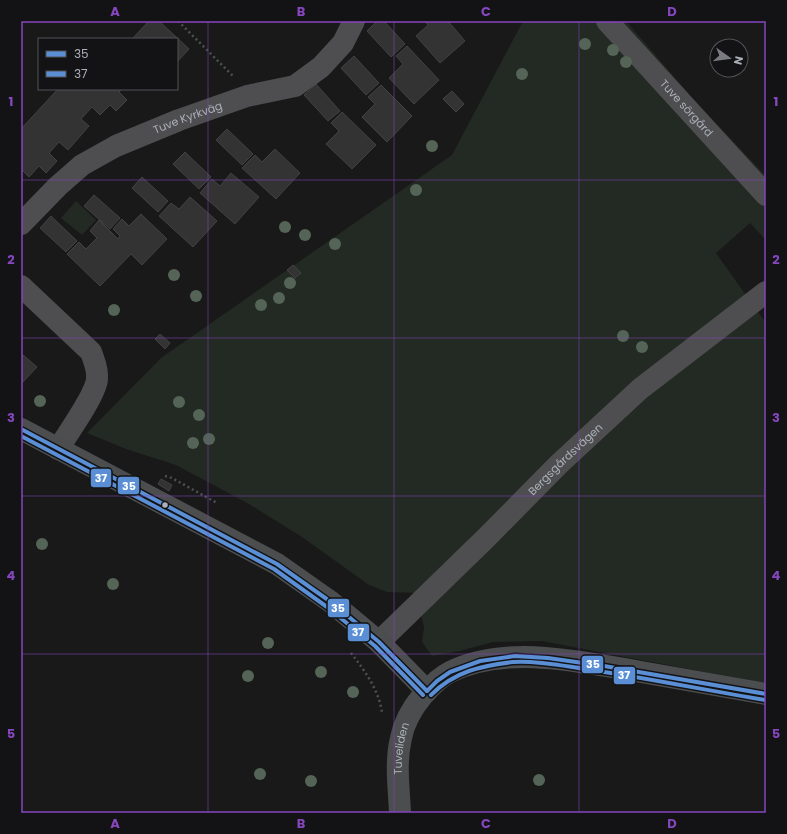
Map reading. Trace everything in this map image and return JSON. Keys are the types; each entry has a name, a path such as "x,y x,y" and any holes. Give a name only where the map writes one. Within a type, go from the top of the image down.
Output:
{"street":[{"name":"Tuve Kyrkväg","path":"21,224 58,186 82,165 116,146 179,120 246,96 295,86 321,67 336,51 343,43 354,21"},
{"name":"Tuve sörgård","path":"607,21 766,195"},
{"path":"21,286 91,352 96,364 96,385 88,401 58,449"},
{"name":"Bergsgårdsvägen","path":"379,642 488,536 559,464 640,389 766,292"},
{"path":"21,429 277,564 331,602 379,642 427,691 437,681 450,672 484,660 515,656 548,658 604,666 766,694"},
{"name":"Tuveliden","path":"400,813 397,762 401,736 415,704 427,691"}],"path":[{"path":"178,21 243,88 246,96"}],"shaded area":[{"path":"523,21 626,21 695,101 766,176 766,240 750,223 716,253 766,323 766,684 542,641 493,642 460,651 432,656 422,642 424,627 416,593 387,592 369,585 302,537 249,504 176,465 126,449 87,433 161,358 452,155"},
{"path":"76,201 96,220 82,235 61,218"}],"building":[{"path":"149,21 159,21 177,38 133,38"},
{"path":"377,21 384,21 405,44 391,57 367,31"},
{"path":"425,21 448,21 465,41 440,63 416,36 428,25"},
{"path":"178,39 189,49 178,61"},
{"path":"407,46 439,80 414,104 389,78 403,64 396,56"},
{"path":"354,56 379,83 366,95 341,68"},
{"path":"316,84 340,111 328,121 304,95"},
{"path":"381,85 412,116 387,142 362,117 375,104 368,97"},
{"path":"57,90 121,90 119,92 127,100 116,111 110,105 100,115 92,107 81,119 89,126 68,150 59,142 49,153 57,161 46,173 39,166 29,177 21,169 21,129"},
{"path":"452,91 464,104 456,112 443,99"},
{"path":"342,112 376,145 352,169 326,144 339,131 331,123"},
{"path":"227,129 253,154 242,165 216,140"},
{"path":"275,149 300,173 276,199 242,168 255,155 262,162"},
{"path":"185,152 211,177 199,189 173,164"},
{"path":"231,173 259,197 235,224 200,193 212,179 220,186"},
{"path":"142,177 168,201 158,212 132,188"},
{"path":"94,195 120,218 110,229 84,206"},
{"path":"190,197 217,221 193,247 159,216 171,203 179,209"},
{"path":"141,214 167,239 142,265 131,254 100,286 67,254 79,242 86,249 97,238 90,231 99,220 118,239 120,236 113,229 122,219 129,226"},
{"path":"51,216 77,241 66,252 40,228"},
{"path":"293,265 301,273 295,278 287,270"},
{"path":"160,334 170,343 165,349 155,339"},
{"path":"23,355 37,367 21,384 21,357"},
{"path":"161,479 172,485 169,491 158,484"}],"transit line":[{"name":"35","path":"21,429 277,564 331,602 379,642 427,691"},
{"name":"37","path":"21,436 274,569 327,607 375,646 423,695"},
{"name":"35","path":"427,691 437,681 450,672 480,661 515,656 548,658 604,666 766,694"},
{"name":"37","path":"431,695 449,680 469,671 490,665 513,662 531,662 608,673 765,700"}]}
